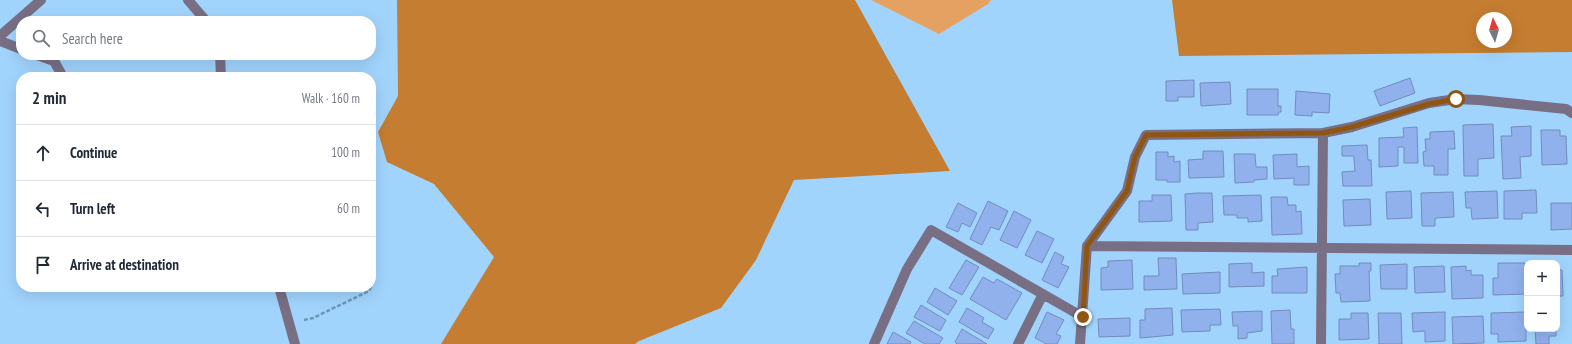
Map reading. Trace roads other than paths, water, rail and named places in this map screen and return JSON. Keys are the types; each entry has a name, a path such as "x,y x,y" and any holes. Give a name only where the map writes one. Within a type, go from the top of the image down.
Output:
{"street":[{"path":"23,16 42,0"},
{"path":"188,0 202,16"},
{"path":"0,36 16,22"},
{"path":"0,41 16,47"},
{"path":"51,60 54,61 60,72"},
{"path":"221,60 221,72"},
{"path":"1080,344 1087,246 1127,191 1135,157 1146,135 1323,133 1352,127 1429,104 1456,99 1566,109 1572,113"},
{"path":"1321,344 1323,133"},
{"path":"874,344 907,269 932,230 1083,317"},
{"path":"1087,246 1572,250"},
{"path":"280,292 295,344"},
{"path":"1018,344 1043,294"}]}
